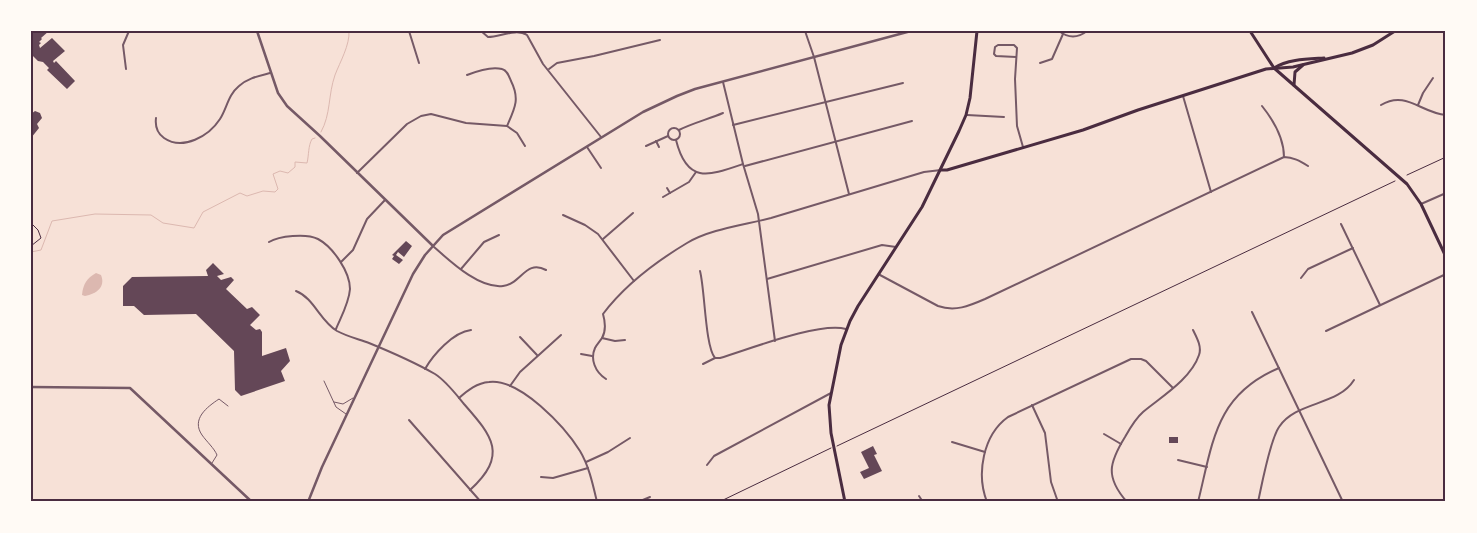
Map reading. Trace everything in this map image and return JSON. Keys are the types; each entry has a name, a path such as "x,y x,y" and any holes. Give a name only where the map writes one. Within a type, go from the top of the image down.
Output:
{"main road":[{"path":"845,502 830,424 829,405 838,353 846,329 858,306 922,207 966,115 971,92 977,31"},
{"path":"1250,31 1274,68 1407,184 1421,204 1446,257"},
{"path":"941,170 947,170 1083,130 1266,69 1285,69 1352,53 1373,45 1395,31"},
{"path":"1274,68 1305,59 1332,58"},
{"path":"1293,85 1295,72 1303,65"}],"street":[{"path":"126,69 123,45 129,31"},
{"path":"258,31 270,73 278,93 287,106 432,245 460,269 478,280 498,286 513,282 531,267 538,266 546,270"},
{"path":"409,31 418,63"},
{"path":"481,31 488,38 517,32 525,34 544,64 601,137"},
{"path":"805,31 814,57 850,194"},
{"path":"308,502 355,396 413,274 432,245 451,228 658,104 695,89 911,31"},
{"path":"1059,31 1073,37 1088,31"},
{"path":"1040,63 1052,59 1063,34"},
{"path":"548,69 557,62 594,56 660,40"},
{"path":"1016,57 996,56 994,54 995,47 998,45 1014,45 1017,48 1017,126 1023,147"},
{"path":"467,75 494,68 500,68 507,72 517,97 507,126"},
{"path":"156,118 157,130 163,137 175,142 190,142 216,124 223,114 229,98 242,84 254,77 270,73"},
{"path":"1418,105 1433,78"},
{"path":"723,82 759,221 775,341"},
{"path":"734,124 904,82"},
{"path":"1183,96 1211,192"},
{"path":"1381,105 1396,99 1418,105 1429,112 1446,115"},
{"path":"1262,106 1272,118 1284,146 1284,157"},
{"path":"668,136 668,132 672,128 679,130 690,124 723,113"},
{"path":"357,173 407,124 421,116 432,114 466,123 507,126 517,133 525,146"},
{"path":"966,115 1004,117"},
{"path":"712,118 715,123"},
{"path":"676,140 682,160 687,166 696,172 709,174 912,121"},
{"path":"676,140 680,136 679,130"},
{"path":"668,136 672,140 676,140"},
{"path":"646,146 668,136"},
{"path":"656,140 659,147"},
{"path":"586,146 601,168"},
{"path":"878,274 938,306 948,309 963,308 1284,157 1294,159 1308,166"},
{"path":"606,379 598,371 592,356 602,338 605,321 603,314 634,281 687,243 705,236 924,172 941,170"},
{"path":"663,197 691,181 696,172"},
{"path":"667,188 670,193"},
{"path":"1421,204 1446,193"},
{"path":"340,262 353,250 367,219 385,200"},
{"path":"603,239 633,213"},
{"path":"562,216 590,228 603,239 634,281"},
{"path":"1341,224 1380,305"},
{"path":"460,269 484,242 500,235"},
{"path":"269,242 280,238 314,237 327,246 340,262 348,275 350,289 336,330"},
{"path":"767,280 882,245 897,247"},
{"path":"1301,278 1308,269 1353,248"},
{"path":"700,271 704,290 708,339 715,358"},
{"path":"1326,331 1446,274"},
{"path":"296,291 307,297 336,330 425,369 439,377 459,398 488,433 493,447 490,467 481,480 470,490"},
{"path":"1252,312 1342,502"},
{"path":"703,364 715,358 828,327 846,329"},
{"path":"425,369 438,351 461,333 471,330"},
{"path":"1127,502 1118,492 1111,474 1113,459 1139,416 1173,388 1199,356 1199,345 1193,330"},
{"path":"510,386 520,372 537,355 561,335"},
{"path":"520,337 537,355"},
{"path":"602,338 615,341 625,340"},
{"path":"581,354 592,356"},
{"path":"987,502 982,484 985,452 993,432 1002,422 1032,406 1136,358 1149,363 1173,388"},
{"path":"1198,502 1218,427 1226,410 1235,398 1258,378 1279,368"},
{"path":"1258,502 1276,431 1285,420 1300,411 1345,391 1354,380"},
{"path":"459,398 470,389 482,383 494,382 510,386 532,399 547,411 574,443 586,462 597,502"},
{"path":"31,387 130,388 252,502"},
{"path":"707,465 714,456 831,393"},
{"path":"1032,406 1045,433 1051,482 1058,502"},
{"path":"409,420 481,502"},
{"path":"1104,434 1121,444"},
{"path":"586,462 608,452 630,438"},
{"path":"952,442 985,452"},
{"path":"1178,460 1207,467"},
{"path":"541,477 554,478 588,468"},
{"path":"919,496 923,502"},
{"path":"638,502 650,497"}],"lane":[{"path":"324,381 339,409 347,414"},
{"path":"334,401 344,404 355,396"},
{"path":"211,463 217,456 200,432 200,418 209,406 219,399 228,406"}],"path":[{"path":"1407,175 1446,157"},
{"path":"836,446 1395,181"},
{"path":"31,223 38,230 41,238 31,246"},
{"path":"719,502 832,448"}],"shaded area":[{"path":"96,273 101,275 101,286 93,294 82,295 86,282"}],"building":[{"path":"31,31 49,31 41,38 39,42 41,43 39,45 40,48 52,38 65,51 53,61 54,63 56,61 75,81 67,89 47,70 49,68 43,62 38,61 31,54"},
{"path":"35,111 40,113 42,118 37,124 39,128 31,138 31,114"},
{"path":"406,241 412,246 404,257 398,252 396,255 403,260 399,264 392,259 394,256 392,255"},
{"path":"213,263 224,274 217,276 221,280 231,277 234,280 226,289 247,309 252,307 260,315 250,325 256,330 260,329 262,332 262,356 286,348 290,361 281,371 285,381 241,396 235,390 234,351 196,314 144,315 134,306 123,306 123,286 132,277 208,276 206,270"},
{"path":"1169,437 1178,437 1178,443 1169,443"},
{"path":"873,446 877,454 874,455 882,471 864,479 860,472 869,468 861,452"}],"waterway":[{"path":"321,132 326,118 335,75 348,42 349,31"},
{"path":"31,252 41,250 52,221 95,214 151,215 163,223 194,228 203,212 240,193 247,196 263,191 275,192 278,189 273,174 280,171 288,173 295,167 295,162 307,163 309,148 312,139 315,138"}]}
